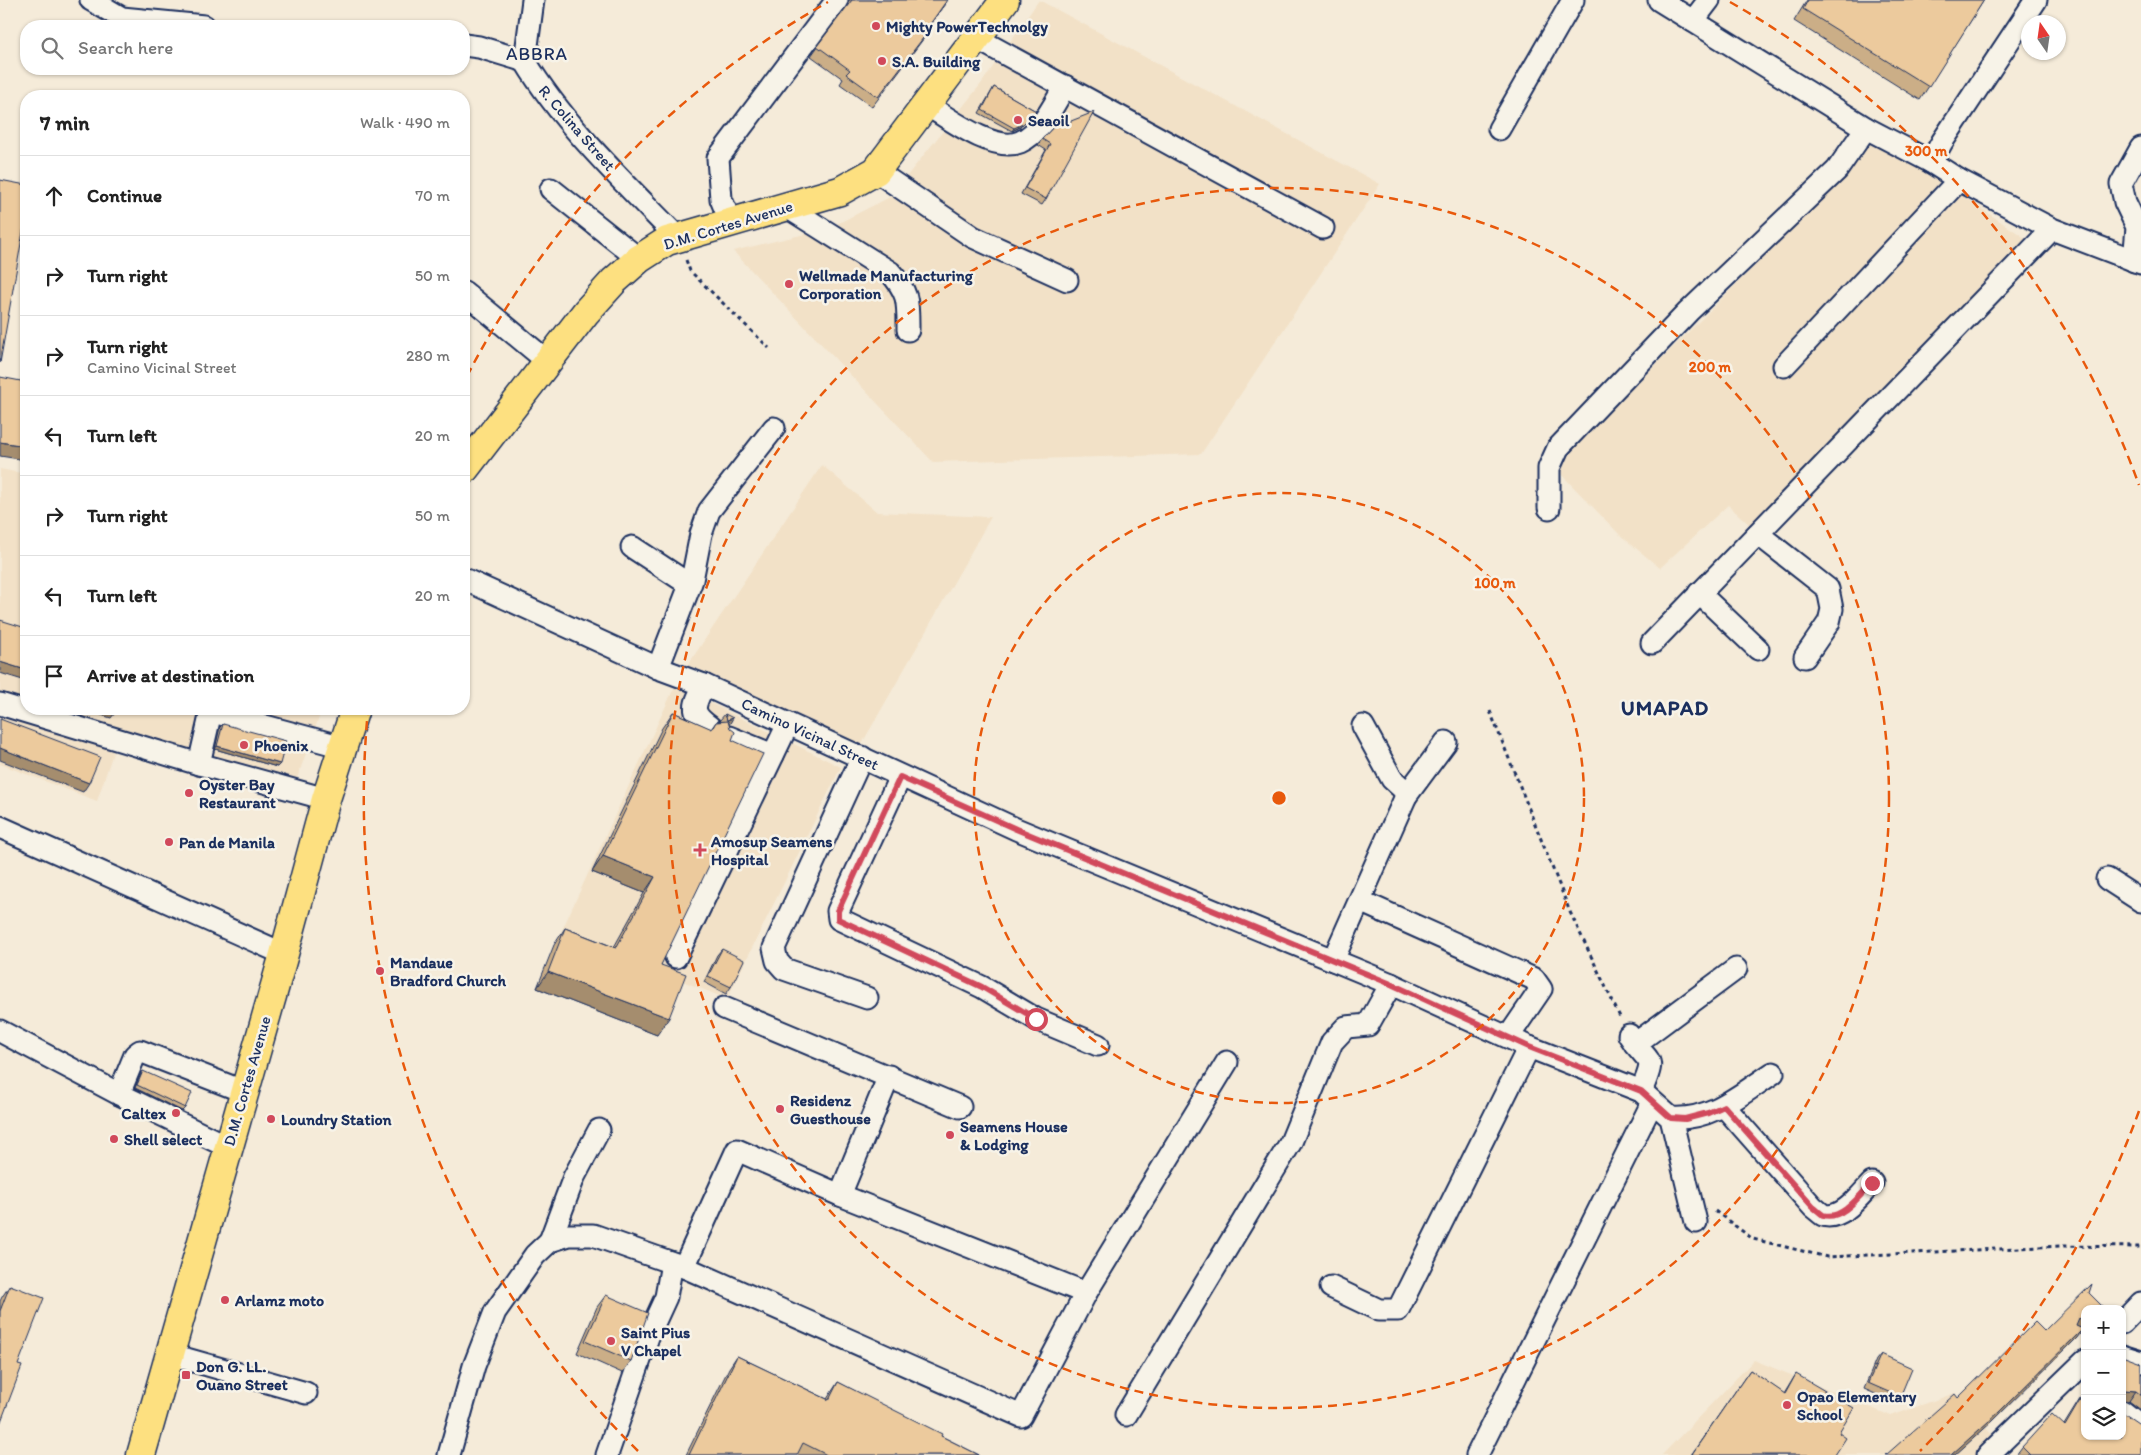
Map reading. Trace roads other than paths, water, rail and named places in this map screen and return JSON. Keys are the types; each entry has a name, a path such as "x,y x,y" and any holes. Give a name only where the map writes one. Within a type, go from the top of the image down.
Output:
{"highway":[{"name":"D.M. Cortes Avenue","path":"470,462 586,312 614,281 639,259 656,247 678,238 840,191 876,171 927,105 1002,1"},
{"name":"D.M. Cortes Avenue","path":"141,1455 284,954 326,799 353,715"}],"street":[{"path":"91,0 122,18 142,20"},
{"path":"470,46 525,61 533,0"},
{"path":"731,223 721,199 718,158 837,0"},
{"path":"1499,129 1573,0"},
{"path":"1659,0 1866,128 1931,162 1959,180 2052,229 2137,262 2137,227 2125,202 2121,184 2141,148"},
{"path":"1693,22 1709,0"},
{"path":"1931,162 1942,142 2036,0"},
{"path":"976,38 1324,228"},
{"name":"R. Colina Street","path":"525,61 542,90 567,119 678,238"},
{"path":"927,105 970,132 1004,145 1020,142 1031,134 1048,114 1065,86"},
{"path":"1549,508 1549,468 1558,448 1688,312 1837,170 1866,128"},
{"path":"876,171 973,237 1067,280"},
{"path":"1784,366 1959,180"},
{"path":"551,189 639,259"},
{"path":"787,207 890,272 907,295 908,330"},
{"path":"1652,643 2052,229"},
{"path":"470,297 547,361"},
{"path":"658,668 690,586 701,534 709,511 774,428"},
{"path":"1758,534 1828,589 1832,609 1829,622 1805,657"},
{"path":"632,547 690,586"},
{"name":"Camino Vicinal Street","path":"470,582 658,668 704,685 1016,829 1391,984 1509,1036 1529,1047 1646,1097 1671,1118"},
{"path":"1699,593 1758,649"},
{"path":"704,685 695,704 694,711 698,718 710,727"},
{"path":"0,704 20,710"},
{"path":"36,715 199,764 326,799"},
{"path":"199,764 210,716 212,715"},
{"path":"224,715 343,747"},
{"path":"676,957 788,724"},
{"path":"1363,726 1392,779 1403,789 1406,796"},
{"path":"729,737 773,755"},
{"path":"1333,960 1406,796 1446,742"},
{"path":"862,757 774,948 777,961 784,969 866,998"},
{"path":"900,777 838,911 838,919 982,987 1036,1019 1098,1045"},
{"path":"0,827 284,954"},
{"path":"2106,879 2141,900"},
{"path":"1360,902 1534,979 1541,989 1509,1036"},
{"path":"1477,1455 1646,1097 1651,1068 1650,1060 1632,1040 1736,969"},
{"path":"1126,1415 1291,1142 1332,1042 1346,1027 1368,1025 1391,984"},
{"path":"724,1008 960,1106"},
{"path":"0,1032 119,1094 228,1147"},
{"path":"1331,1287 1379,1310 1393,1312 1398,1310 1529,1047"},
{"path":"119,1094 135,1055 140,1051 245,1092"},
{"path":"449,1455 474,1366 495,1312 535,1255 550,1241 569,1235 593,1235 678,1265 1021,1416 1086,1293 1226,1062"},
{"path":"1696,1222 1671,1118 1685,1119 1708,1113 1724,1106 1773,1072"},
{"path":"840,1195 889,1076"},
{"path":"1724,1106 1813,1207 1823,1215 1835,1214 1847,1208 1872,1183"},
{"path":"550,1241 574,1177 599,1130"},
{"path":"607,1455 649,1334 678,1265 736,1150 840,1195 1086,1293"},
{"path":"2126,1319 2141,1303"},
{"path":"169,1354 306,1393"},
{"path":"2126,1357 2141,1362"},
{"path":"1988,1455 2081,1369"},
{"path":"2126,1414 2141,1426"}],"place":[{"name":"Mighty PowerTechnolgy","path":"876,26"},
{"name":"S.A. Building","path":"882,61"},
{"name":"Seaoil","path":"1018,120"},
{"name":"Wellmade Manufacturing Corporation","path":"789,284"},
{"name":"Phoenix","path":"244,745"},
{"name":"Oyster Bay Restaurant","path":"189,793"},
{"name":"Pan de Manila","path":"169,842"},
{"name":"Amosup Seamens Hospital","path":"700,850"},
{"name":"Mandaue Bradford Church","path":"380,971"},
{"name":"Residenz Guesthouse","path":"780,1109"},
{"name":"Caltex","path":"176,1113"},
{"name":"Loundry Station","path":"271,1119"},
{"name":"Seamens House & Lodging","path":"950,1135"},
{"name":"Shell select","path":"114,1139"},
{"name":"Arlamz moto","path":"225,1300"},
{"name":"Saint Pius V Chapel","path":"611,1341"},
{"name":"Don G. LL. Ouano Street","path":"186,1375"},
{"name":"Opao Elementary School","path":"1787,1405"}],"district":[{"name":"ABBRA","path":"537,54"},
{"name":"UMAPAD","path":"1665,707"}]}
